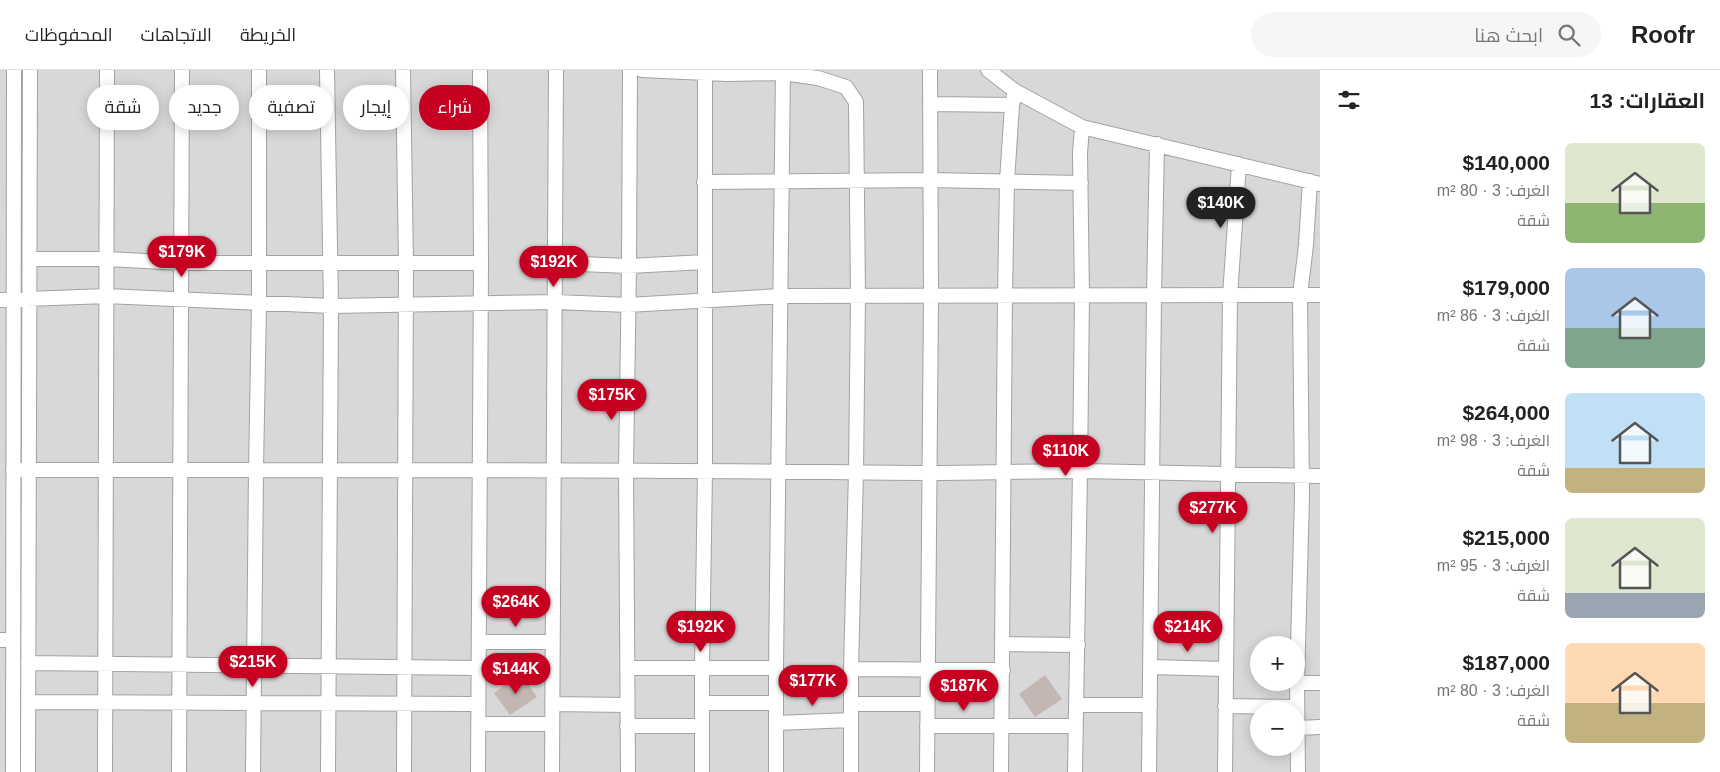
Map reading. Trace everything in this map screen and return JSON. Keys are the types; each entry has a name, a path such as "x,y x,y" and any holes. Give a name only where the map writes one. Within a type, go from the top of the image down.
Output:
{"street":[{"path":"13,772 6,640 13,470 7,442 7,300 14,70"},
{"path":"28,772 30,70"},
{"path":"105,772 107,70"},
{"path":"179,772 182,70"},
{"path":"253,772 259,303 259,70"},
{"path":"327,70 331,306 328,772"},
{"path":"404,70 406,264 404,772"},
{"path":"478,772 481,263 480,70"},
{"path":"552,772 556,70"},
{"path":"628,772 626,469 630,266 630,70"},
{"path":"642,70 783,72 818,78 846,87 856,102 858,296 851,669 851,772"},
{"path":"927,772 928,472 931,296 930,70"},
{"path":"988,70 1015,91 1082,127 1315,182 1300,295 1302,476 1298,636"},
{"path":"702,772 706,470 705,72"},
{"path":"776,772 783,72"},
{"path":"1001,772 1004,296 1007,182 1012,105 1015,91"},
{"path":"931,104 1012,105"},
{"path":"1075,772 1082,296 1082,127"},
{"path":"1149,772 1157,144"},
{"path":"1224,772 1230,296 1239,164"},
{"path":"704,182 930,180 1081,183"},
{"path":"30,259 107,258 182,263 481,263"},
{"path":"555,263 630,266 705,262"},
{"path":"7,300 106,296 331,306 405,306 556,302 628,305 781,296 1320,295"},
{"path":"13,470 330,469 555,471 626,469 928,472 1080,471 1320,476"},
{"path":"479,642 552,642"},
{"path":"1003,644 1078,644"},
{"path":"28,663 479,668"},
{"path":"1151,667 1225,668"},
{"path":"627,668 776,668"},
{"path":"851,669 1003,670"},
{"path":"1305,683 1320,683"},
{"path":"29,702 478,704"},
{"path":"702,703 776,703"},
{"path":"552,704 627,704"},
{"path":"851,704 927,704"},
{"path":"1076,705 1150,705"},
{"path":"1224,706 1250,706"},
{"path":"776,723 851,720"},
{"path":"478,724 552,724"},
{"path":"627,726 702,726"},
{"path":"927,726 1076,726"},
{"path":"1305,728 1320,727"},
{"path":"1298,756 1298,772"}],"shaded area":[{"path":"0,70 1320,70 1320,772 0,772"}],"building":[{"path":"521,674 537,697 510,715 494,693"},
{"path":"1045,675 1062,699 1035,717 1019,694"}]}
